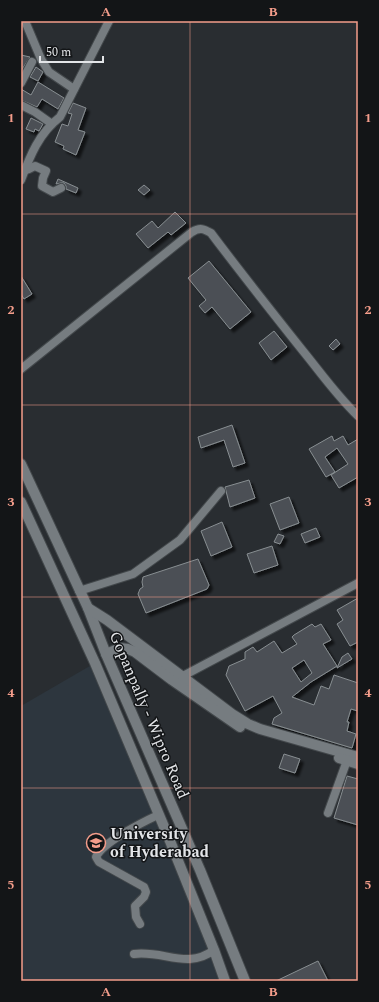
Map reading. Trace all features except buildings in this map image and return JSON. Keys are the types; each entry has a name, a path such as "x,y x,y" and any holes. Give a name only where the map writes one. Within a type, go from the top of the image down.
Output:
{"main road":[{"name":"Gopanpally - Wipro Road","path":"21,464 88,608 106,654 179,820 245,981"},
{"name":"Gopanpally - Wipro Road","path":"21,502 77,621 170,841 225,981"},
{"path":"88,608 107,620 181,677 248,724 352,757 358,764"},
{"path":"106,654 120,648 135,652 172,680 245,730 258,735 352,757"},
{"path":"163,827 179,820"},
{"path":"170,841 185,835"}],"street":[{"path":"25,21 41,59 49,72 74,89"},
{"path":"21,180 39,139 60,116 109,21"},
{"path":"21,83 32,62"},
{"path":"21,105 52,124"},
{"path":"25,170 35,166 46,171 42,186 53,192 61,188"},
{"path":"21,369 198,228 204,229 211,233 241,274 328,384 358,416"},
{"path":"79,591 133,574 139,570 180,540 221,491"},
{"path":"181,677 358,583"},
{"path":"328,813 352,757"},
{"path":"140,924 136,917 135,906 144,897 146,892 144,887 99,862 96,857 99,852 110,843 142,822 158,815"},
{"path":"134,954 149,953 187,960 205,956 214,950"}],"shaded area":[{"name":"University of Hyderabad","path":"95,663 229,981 21,981 21,706"}],"place":[{"name":"University of Hyderabad","path":"96,843"}]}
